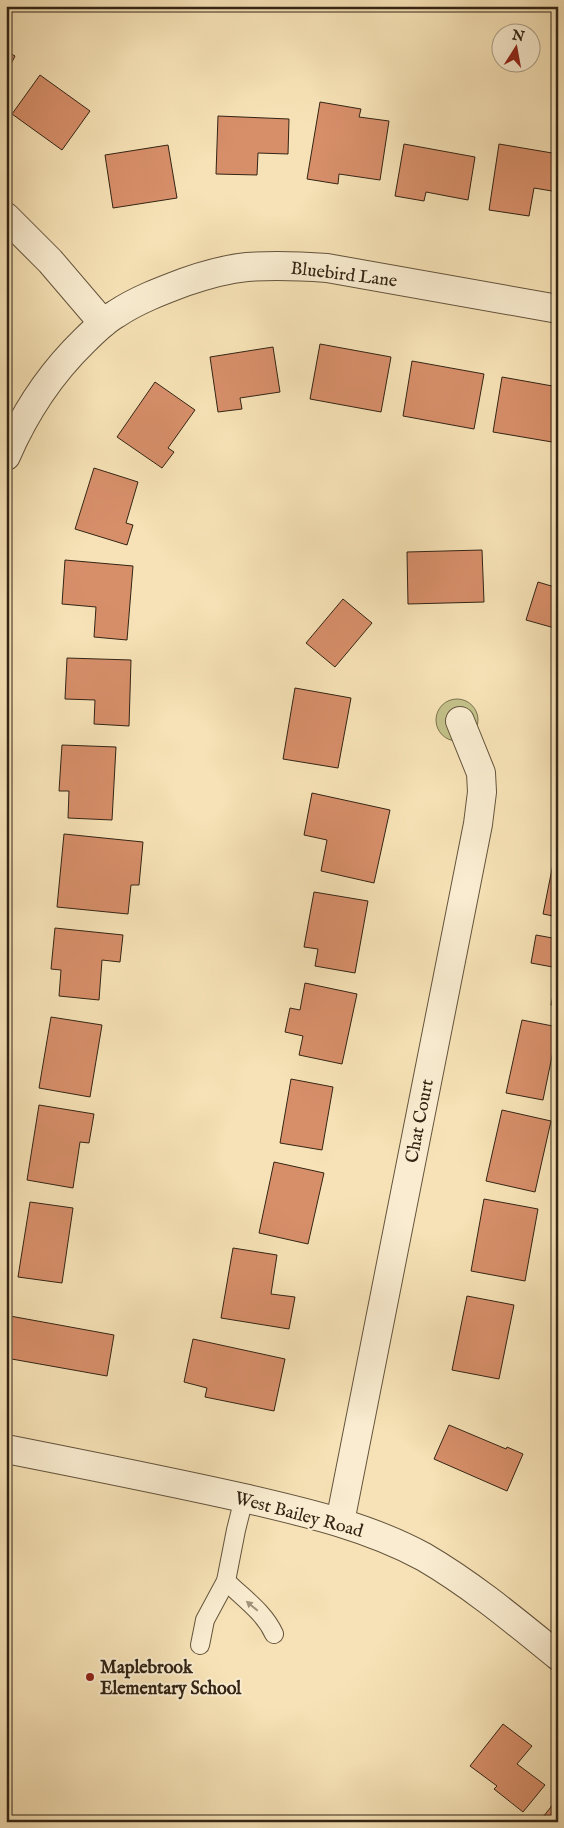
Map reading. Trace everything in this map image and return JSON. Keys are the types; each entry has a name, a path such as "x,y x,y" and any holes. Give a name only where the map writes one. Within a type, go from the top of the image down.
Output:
{"street":[{"path":"6,217 50,261 103,322"},
{"name":"Bluebird Lane","path":"6,456 31,406 64,361 103,322 152,294 208,274 246,267 327,268 558,309"},
{"name":"Chat Court","path":"340,1522 478,824 482,792 481,773 460,722"},
{"name":"West Bailey Road","path":"6,1449 244,1498 321,1516 381,1537 423,1557 502,1610 558,1656"}],"lane":[{"path":"200,1645 204,1620 226,1581 244,1498"},
{"path":"226,1581 262,1614 274,1634"}],"shaded area":[{"path":"457,699 472,705 478,720 472,735 457,741 442,735 436,720 442,705"}],"building":[{"path":"6,51 15,56 6,74"},
{"path":"40,75 90,111 62,150 12,114"},
{"path":"320,102 361,109 359,117 389,121 380,180 339,174 338,184 307,179"},
{"path":"218,116 289,119 288,154 258,153 257,175 216,174"},
{"path":"404,144 475,157 468,200 426,192 424,201 395,196"},
{"path":"499,144 558,154 558,192 534,188 529,216 489,210"},
{"path":"168,145 177,198 113,208 105,155"},
{"path":"320,344 391,357 381,412 310,399"},
{"path":"273,347 280,392 240,398 242,409 218,412 210,357"},
{"path":"412,361 484,374 474,429 403,416"},
{"path":"502,377 558,387 558,443 493,432"},
{"path":"155,382 195,410 168,448 174,452 162,468 117,437"},
{"path":"94,468 138,482 126,523 133,525 127,545 75,529"},
{"path":"482,550 484,602 408,604 407,552"},
{"path":"65,560 133,566 127,640 94,637 96,607 62,604"},
{"path":"538,582 558,588 558,629 526,620"},
{"path":"343,599 372,623 335,667 306,643"},
{"path":"67,658 131,660 129,726 94,724 95,700 65,699"},
{"path":"295,688 351,698 338,768 283,759"},
{"path":"62,745 116,747 112,820 68,818 69,791 59,791"},
{"path":"312,793 390,810 374,883 321,871 327,840 304,835"},
{"path":"64,834 143,842 139,885 131,885 128,914 57,907"},
{"path":"558,844 558,917 543,914"},
{"path":"314,892 368,901 355,973 315,966 318,949 304,947"},
{"path":"55,928 123,935 120,962 102,960 99,1000 59,996 61,970 51,969"},
{"path":"536,935 558,939 558,968 531,963"},
{"path":"558,971 558,1006 551,1005"},
{"path":"305,983 357,994 342,1064 299,1055 303,1036 285,1032 290,1008 300,1010"},
{"path":"51,1017 102,1025 90,1097 39,1088"},
{"path":"522,1020 558,1027 543,1100 506,1093"},
{"path":"291,1079 333,1087 322,1150 280,1143"},
{"path":"39,1105 94,1114 89,1143 80,1142 73,1188 27,1180"},
{"path":"502,1110 551,1121 535,1192 486,1181"},
{"path":"274,1162 324,1173 308,1244 259,1233"},
{"path":"484,1199 538,1209 525,1281 471,1271"},
{"path":"30,1202 73,1208 62,1283 18,1277"},
{"path":"233,1248 277,1255 271,1294 295,1297 289,1329 221,1318"},
{"path":"467,1296 514,1305 499,1379 452,1370"},
{"path":"10,1316 114,1335 107,1376 6,1358 6,1336"},
{"path":"193,1339 285,1359 274,1411 205,1397 207,1388 184,1382"},
{"path":"449,1425 506,1449 507,1447 523,1454 507,1491 434,1459"},
{"path":"503,1724 532,1746 517,1764 545,1785 523,1812 494,1789 497,1786 470,1766"},
{"path":"558,1798 558,1822 539,1822"}],"place":[{"name":"Maplebrook Elementary School","path":"90,1677"}]}
